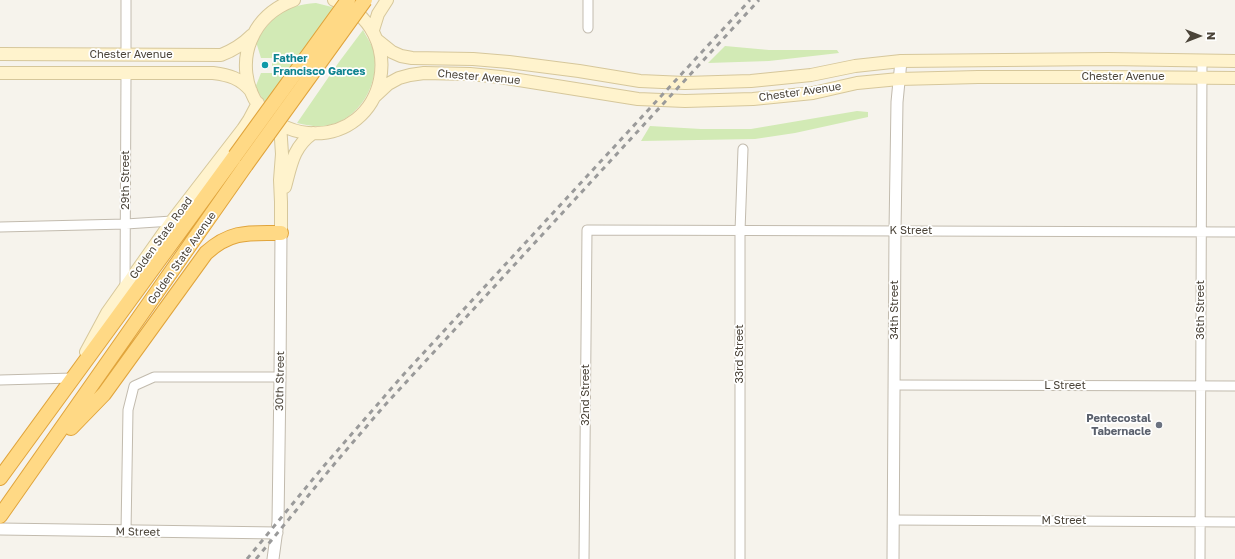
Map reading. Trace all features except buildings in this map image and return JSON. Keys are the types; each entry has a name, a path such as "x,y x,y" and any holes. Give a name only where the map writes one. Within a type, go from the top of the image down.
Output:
{"highway":[{"name":"Golden State Avenue","path":"0,478 348,0"},
{"name":"Golden State Avenue","path":"0,516 43,457 246,166 365,0"},
{"path":"43,457 104,394 206,253 226,238 238,234 281,233"}],"main road":[{"path":"294,0 272,12 265,18 254,33 249,44 246,68 251,92 268,115 280,124 302,132 313,134 333,130 351,122 360,115 374,97 380,83 382,69 381,54 375,35 378,14 387,0"},
{"name":"Chester Avenue","path":"334,0 346,5 356,12 365,20 375,35 392,52 401,56 412,58 473,59 509,62 640,81 678,83 751,82 810,75 855,66 900,62 1092,60 1235,61"},
{"name":"Chester Avenue","path":"0,54 221,55 233,51 244,44 254,33"},
{"name":"Chester Avenue","path":"0,73 224,74 245,84 251,92"},
{"name":"Chester Avenue","path":"374,97 388,84 399,78 424,73 470,74 500,77 638,99 685,101 813,93 857,83 899,80 988,77 1235,78"},
{"name":"Golden State Road","path":"73,378 106,313 172,221 243,130 258,103"},
{"name":"30th Street","path":"280,124 282,154 280,180 281,233"},
{"name":"30th Street","path":"281,202 289,171 298,147 313,134"}],"street":[{"path":"126,0 126,55"},
{"path":"272,12 276,0"},
{"path":"588,0 588,28"},
{"name":"36th Street","path":"1200,559 1202,60"},
{"name":"34th Street","path":"893,559 895,231 897,109 900,62"},
{"name":"29th Street","path":"125,287 126,74"},
{"name":"33rd Street","path":"740,559 740,231 743,149"},
{"path":"0,227 126,224 172,221"},
{"name":"K Street","path":"587,230 1235,232"},
{"name":"32nd Street","path":"584,559 587,230"},
{"name":"30th Street","path":"273,559 276,533 280,377 281,233"},
{"path":"126,532 128,410 134,386 154,377 280,377"},
{"path":"0,380 73,378"},
{"name":"L Street","path":"894,385 1235,386"},
{"name":"M Street","path":"893,520 1235,522"},
{"name":"M Street","path":"0,529 276,533"}],"green space":[{"path":"316,3 336,8 266,103 255,88 261,73 272,73 272,58 261,58 257,45 255,44 266,26 280,14 296,6"},
{"path":"363,30 373,49 375,62 371,87 365,98 357,109 348,117 337,123 324,126 310,126 297,123 339,62"},
{"path":"725,46 769,50 837,50 839,53 769,61 708,63"},
{"path":"857,111 868,112 868,117 795,133 755,139 641,141 650,126 701,129 751,129"}],"railway":[{"path":"247,559 323,467 404,374 750,0"},
{"path":"256,559 385,405 759,0"}],"place":[{"name":"Father Francisco Garces","path":"265,65"},
{"name":"Pentecostal Tabernacle","path":"1159,425"}]}
